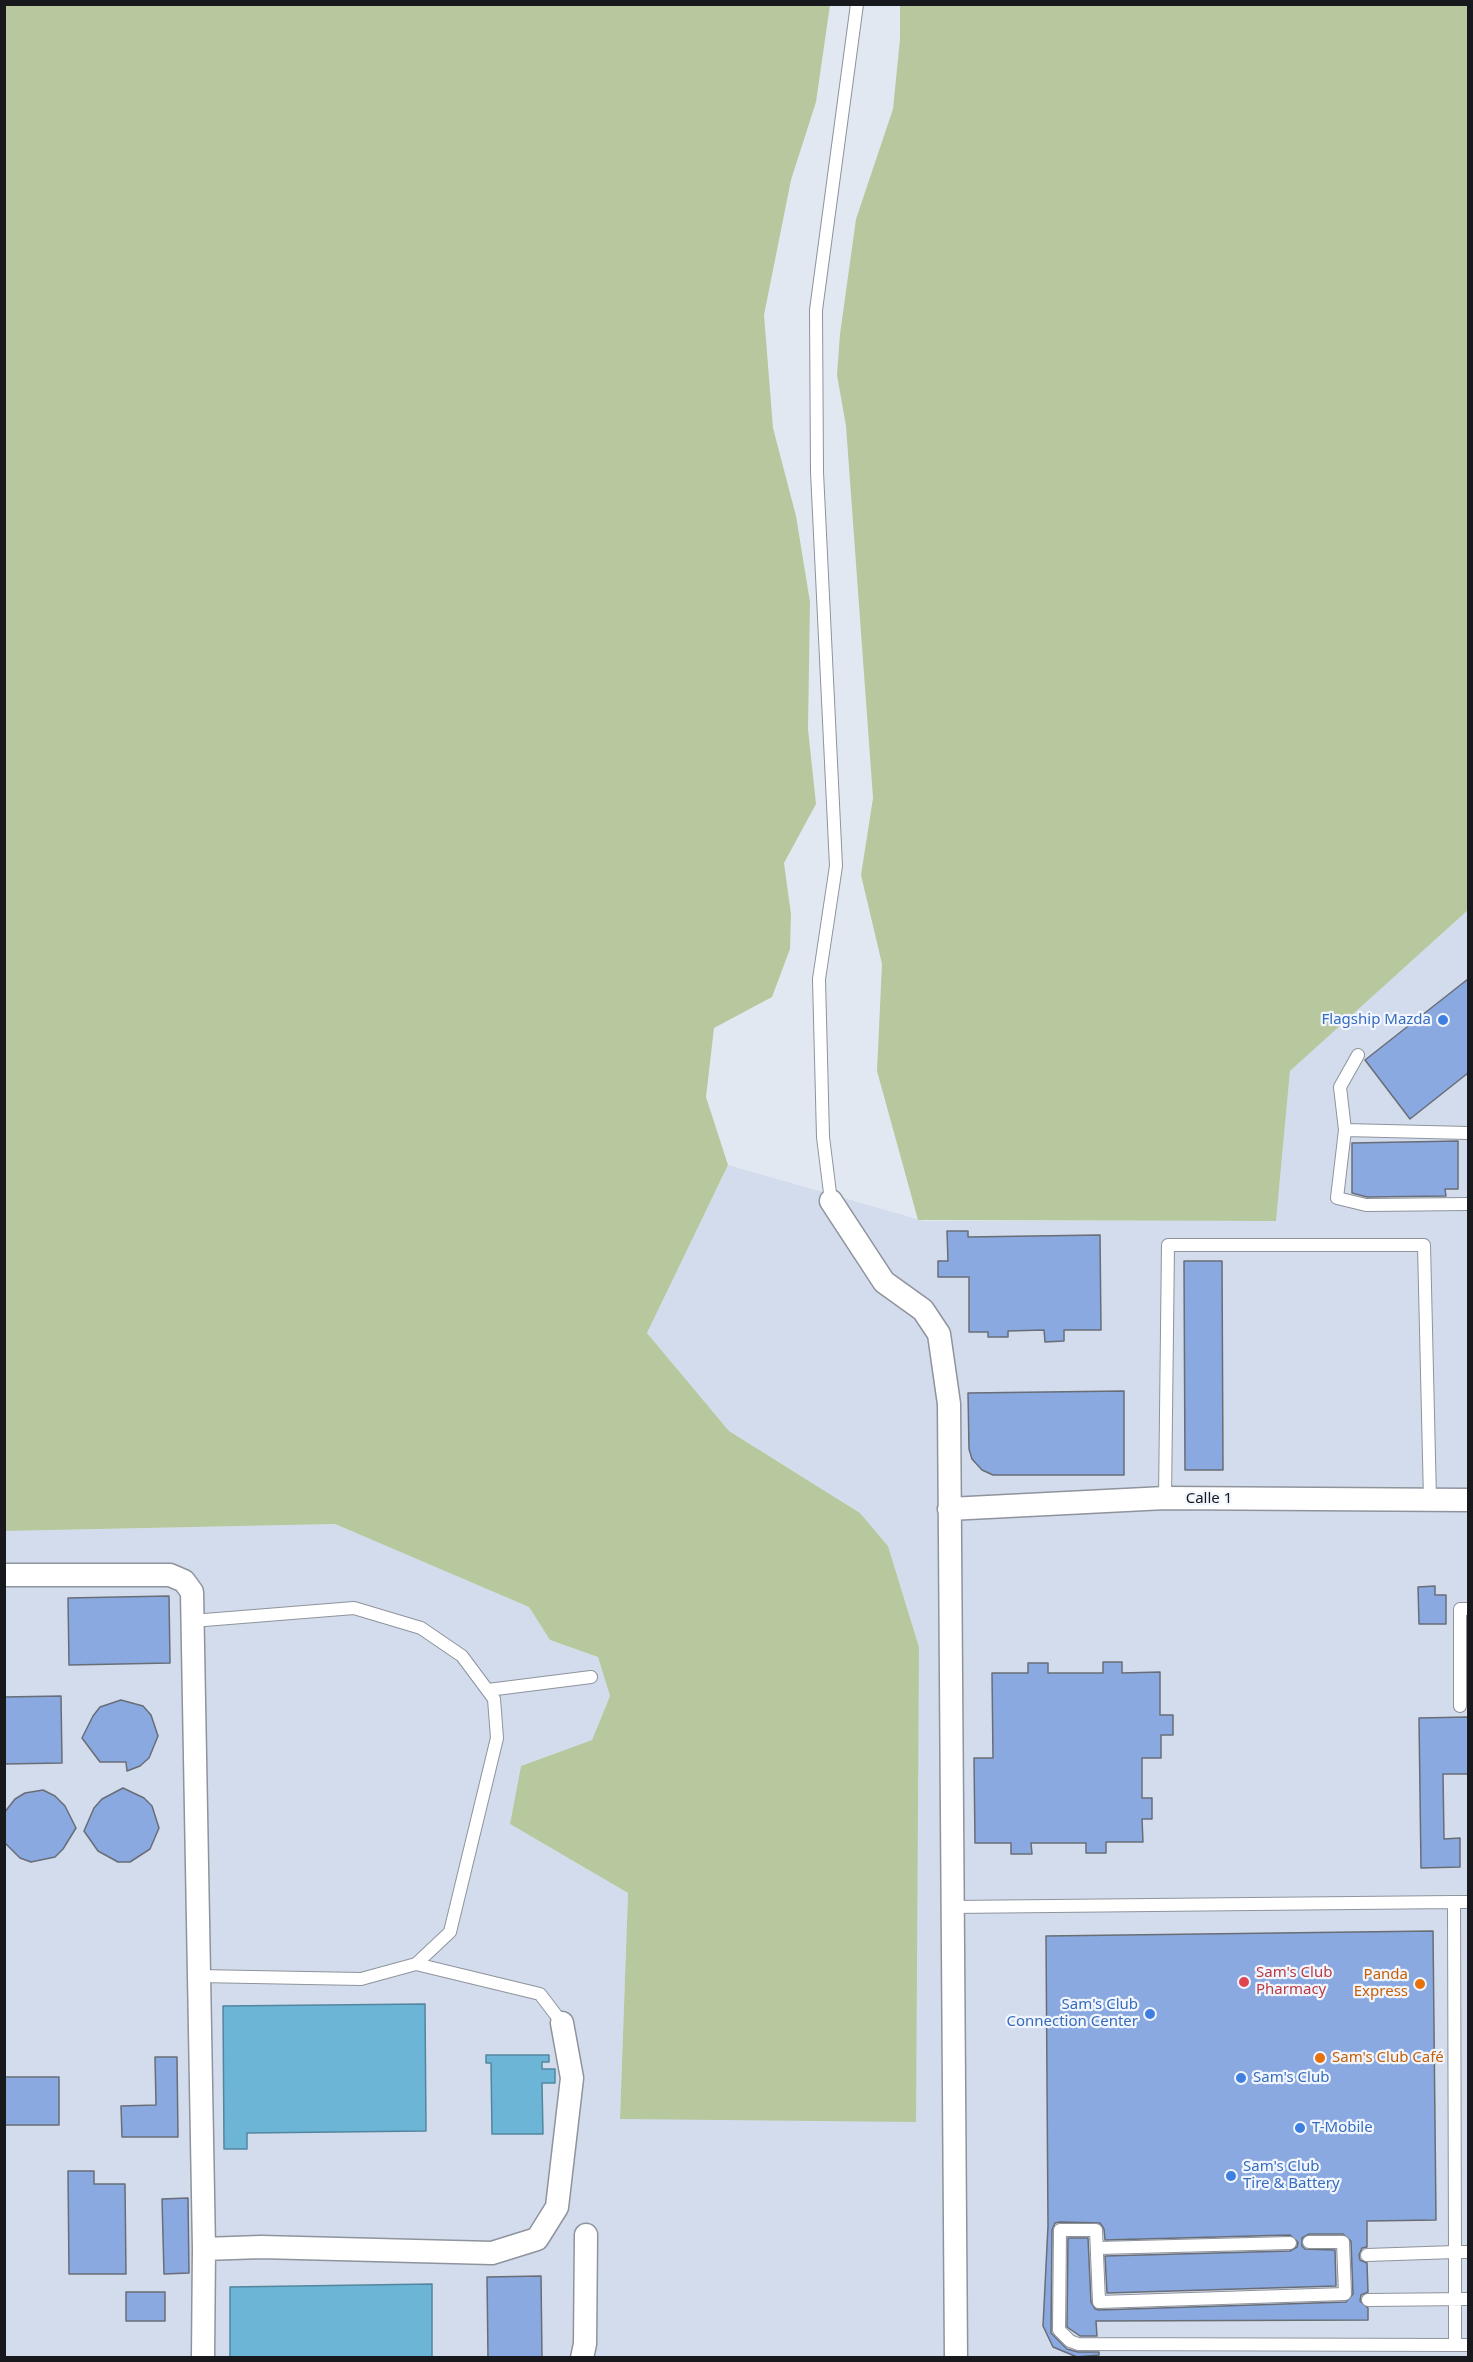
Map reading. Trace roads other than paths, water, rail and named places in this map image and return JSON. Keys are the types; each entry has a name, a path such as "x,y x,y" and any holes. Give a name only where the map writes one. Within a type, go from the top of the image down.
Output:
{"street":[{"path":"831,1201 884,1282 923,1310 939,1334 949,1404 956,2358"},
{"name":"Calle 1","path":"949,1509 1165,1498 1468,1500"},
{"path":"4,1575 170,1575 184,1581 192,1592 204,2249 203,2358"},
{"path":"204,2249 261,2247 492,2253 537,2239 557,2207 572,2078 562,2022"},
{"path":"582,2358 585,2344 586,2235"}],"lane":[{"path":"831,1201 824,1137 819,979 836,866 817,472 816,310 857,4"},
{"path":"1358,1055 1340,1088 1345,1130 1337,1198 1365,1205 1468,1204"},
{"path":"1345,1130 1468,1133"},
{"path":"1165,1498 1168,1245 1424,1245 1430,1500"},
{"path":"192,1621 354,1608 421,1628 462,1656 488,1690 494,1699 497,1738 450,1932 416,1964 361,1979 198,1976"},
{"path":"1460,1706 1460,1609 1468,1609"},
{"path":"488,1690 591,1677"},
{"path":"1454,1902 1462,2202 1455,2252 1455,2345"},
{"path":"952,1907 1468,1902"},
{"path":"416,1964 540,1994 562,2022"},
{"path":"1309,2242 1343,2242 1345,2294 1099,2302 1096,2230 1060,2230 1059,2330 1070,2341 1078,2344 1468,2345"},
{"path":"1098,2248 1290,2243"},
{"path":"1367,2255 1468,2252"},
{"path":"1368,2300 1468,2299"}],"water":[{"path":"425,2004 426,2131 247,2133 247,2149 224,2149 223,2006"},
{"path":"486,2055 549,2055 549,2062 542,2062 542,2069 555,2069 555,2083 542,2083 543,2134 492,2134 491,2063 486,2063"},
{"path":"432,2284 432,2357 230,2357 230,2287"}],"place":[{"name":"Flagship Mazda","path":"1443,1020"},
{"name":"Sam's Club Pharmacy","path":"1244,1982"},
{"name":"Panda Express","path":"1420,1984"},
{"name":"Sam's Club Connection Center","path":"1150,2014"},
{"name":"Sam's Club Café","path":"1320,2058"},
{"name":"Sam's Club","path":"1241,2078"},
{"name":"T-Mobile","path":"1300,2128"},
{"name":"Sam's Club Tire & Battery","path":"1231,2176"}]}
